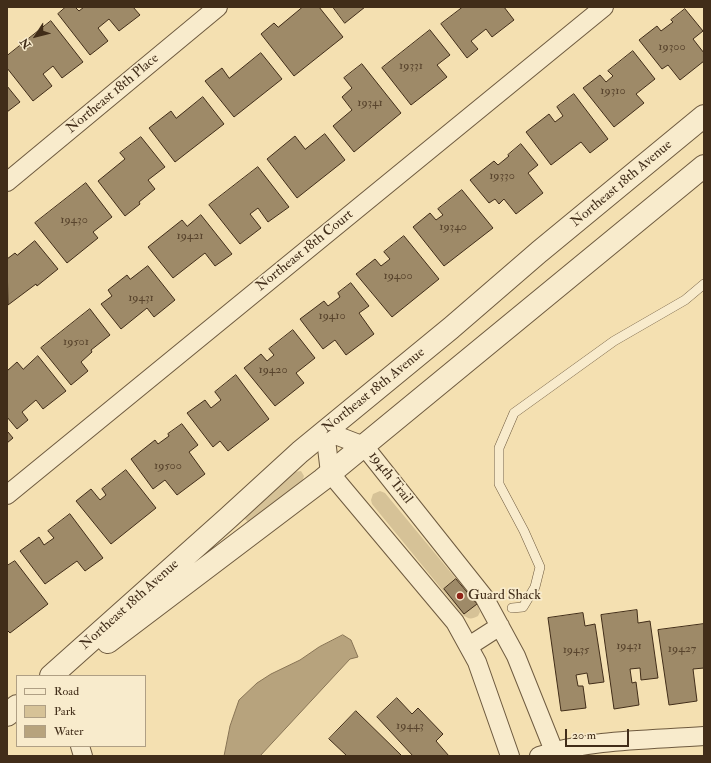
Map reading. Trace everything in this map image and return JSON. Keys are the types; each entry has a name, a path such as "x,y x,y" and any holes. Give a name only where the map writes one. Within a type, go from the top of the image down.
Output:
{"street":[{"name":"Northeast 18th Place","path":"7,182 218,7"},
{"name":"Northeast 18th Court","path":"7,495 604,7"},
{"name":"Northeast 18th Avenue","path":"52,675 300,452 451,328 539,252 704,116"},
{"name":"Northeast 18th Avenue","path":"65,675 364,446 704,166"},
{"name":"194th Trail","path":"325,431 364,446 484,597 516,656 546,754"},
{"path":"325,431 330,473 455,622 469,646 477,662 510,756"},
{"path":"469,646 500,626"},
{"path":"7,715 16,707"},
{"path":"7,719 16,713"},
{"path":"546,754 608,742 704,736"}],"lane":[{"path":"512,608 523,607 535,587 540,567 499,484 499,448 514,413 614,341 685,300 704,284"}],"green space":[{"path":"301,471 304,476 302,482 250,524 244,518 294,472"},
{"path":"380,491 385,493 477,604 480,612 478,616 470,618 462,614 372,504 371,500 373,494"}],"water":[{"path":"343,635 351,640 358,657 350,659 260,756 224,756 230,726 239,700 257,683 271,674 300,660 319,647"}],"building":[{"path":"66,7 75,7 79,11 84,7 133,7 140,15 119,31 109,19 98,28 108,41 90,55 58,14"},
{"path":"303,7 319,7 343,37 294,76 261,34 274,23 278,27"},
{"path":"333,7 365,7 345,23"},
{"path":"463,7 504,7 514,20 492,37 486,29 471,41 478,49 467,58 441,24"},
{"path":"685,9 703,31 693,39 704,53 704,61 680,80 668,65 662,69 639,40 657,26 661,31 673,22 671,20"},
{"path":"51,21 83,62 62,78 53,66 43,74 52,86 33,101 7,68 7,56"},
{"path":"430,30 450,55 437,65 447,77 411,105 382,68"},
{"path":"633,51 655,79 636,94 644,103 614,127 583,88 600,75 606,82 613,76 608,71"},
{"path":"261,53 282,79 234,117 205,81 222,68 229,78"},
{"path":"362,64 401,113 354,152 333,126 352,110 342,97 352,88 344,78"},
{"path":"7,86 20,102 7,112"},
{"path":"574,94 608,139 590,153 581,142 551,165 526,132 549,114 555,122 563,116 557,107"},
{"path":"203,97 224,124 175,162 149,128 171,111 176,118"},
{"path":"325,134 345,160 297,198 267,159 295,136 305,149"},
{"path":"141,137 165,167 148,180 155,189 125,216 98,181 125,159 120,153"},
{"path":"521,144 538,165 528,173 543,193 516,214 504,199 499,204 495,199 489,203 470,180 494,161 498,165"},
{"path":"258,167 289,207 268,222 258,208 250,214 261,228 240,244 209,205"},
{"path":"86,183 112,217 93,232 98,238 67,263 35,223"},
{"path":"462,190 493,228 444,266 413,227 430,213 436,220 443,215 438,209"},
{"path":"201,215 232,254 215,266 205,253 173,278 148,247 182,220 187,226"},
{"path":"404,236 439,279 392,317 356,274 375,259 381,266 390,259 384,252"},
{"path":"35,241 58,269 37,286 36,284 8,305 7,259 15,253 17,255"},
{"path":"148,266 175,300 154,317 147,308 121,329 101,304 112,296 108,290 127,275 130,279"},
{"path":"351,283 369,306 359,313 374,334 346,355 335,340 323,349 300,319 324,301 328,306 340,297 338,293"},
{"path":"90,309 110,335 91,350 92,352 81,362 88,371 71,385 41,348"},
{"path":"293,330 315,358 296,373 304,383 275,406 244,368 261,354 267,361 274,355 269,349"},
{"path":"38,356 66,391 43,409 36,400 22,412 28,420 17,429 7,417 7,371 17,362 23,369"},
{"path":"236,375 269,419 228,451 220,441 213,447 187,413 205,400 211,408 221,400 215,392"},
{"path":"182,424 198,445 189,452 205,474 177,495 165,480 153,489 131,459 155,440 158,444 169,436 168,434"},
{"path":"7,432 13,438 7,443"},
{"path":"126,470 156,508 111,544 76,501 91,489 100,500 106,495 102,489"},
{"path":"70,514 103,558 85,571 77,561 45,584 20,551 39,537 44,545 54,538 48,531"},
{"path":"15,561 48,604 10,633 7,630 7,566"},
{"name":"Guard Shack","path":"456,579 477,604 464,614 444,589"},
{"path":"637,610 638,623 650,621 658,678 641,680 640,668 630,669 632,683 636,682 639,705 614,709 601,615"},
{"path":"583,613 585,626 595,624 604,682 589,684 587,673 576,675 578,686 583,686 586,708 561,711 548,618"},
{"path":"704,624 704,668 693,669 697,701 669,705 658,630"},
{"path":"397,698 412,714 418,708 443,734 436,741 449,756 413,756 377,717"},
{"path":"356,711 402,756 347,756 329,739"}],"place":[{"name":"Guard Shack","path":"460,596"}]}
